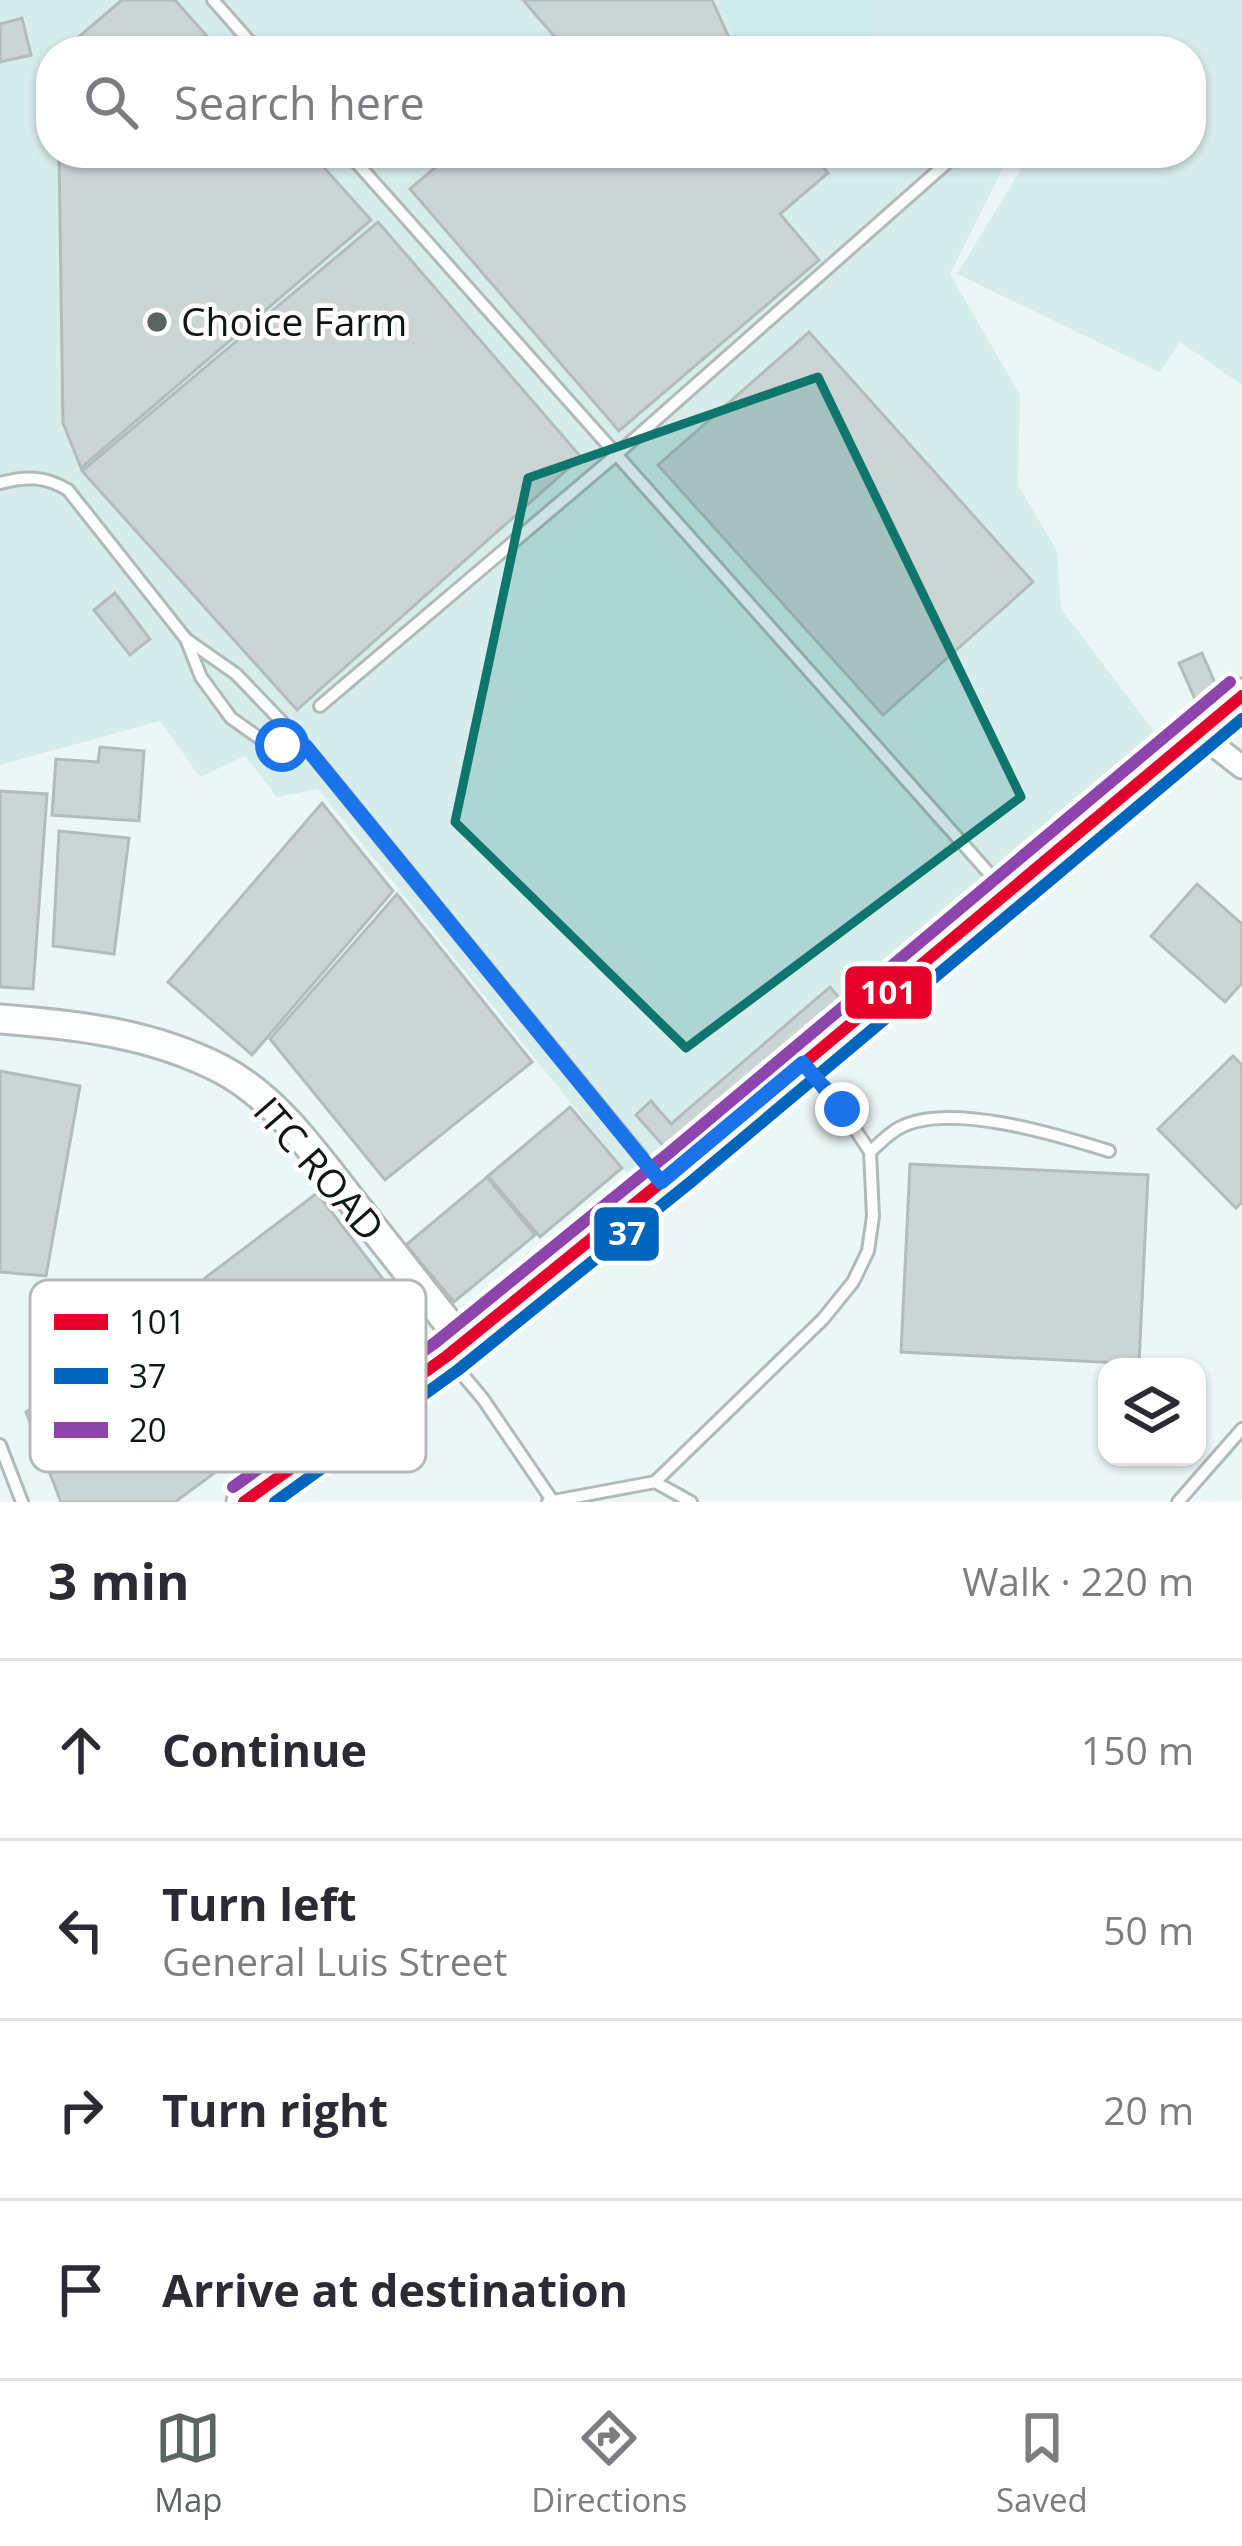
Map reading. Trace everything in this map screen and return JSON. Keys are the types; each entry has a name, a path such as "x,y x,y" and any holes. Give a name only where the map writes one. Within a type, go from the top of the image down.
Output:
{"main road":[{"path":"426,1370 661,1182 1242,696"},
{"path":"244,1502 285,1472"}],"street":[{"path":"1197,732 1242,767"},
{"name":"ITC ROAD","path":"0,1019 118,1032 178,1049 226,1071 263,1098 307,1144 405,1280"},
{"name":"ITC ROAD","path":"426,1309 455,1349"}],"lane":[{"path":"213,0 245,36"},
{"path":"361,168 1006,892"},
{"path":"320,706 616,455 941,168"},
{"path":"0,483 52,479 68,490 186,639 236,674 306,747 661,1182"},
{"path":"186,639 201,677 231,718 262,740 306,747"},
{"path":"455,1349 550,1501 655,1482 823,1318 853,1282 868,1251 870,1152 803,1063"},
{"path":"870,1152 897,1129 921,1120 1022,1125 1109,1151"},
{"path":"1178,1502 1242,1429"},
{"path":"0,1445 22,1502"},
{"path":"655,1482 691,1502"}],"highlighted area":[{"path":"818,377 1021,797 686,1048 455,822 528,478"}],"shaded area":[{"path":"0,0 719,0 735,36 36,36 36,168 1003,168 950,274 1020,395 1018,485 1057,551 1061,609 1154,731 633,1180 318,789 277,797 245,756 200,777 160,721 0,765"},
{"path":"719,0 873,0 874,36 735,36"},
{"path":"873,0 1242,0 1242,385 1180,342 1160,372 957,274 1022,168 1206,168 1206,36 874,36"}],"building":[{"path":"122,0 175,0 207,36 80,36"},
{"path":"523,0 712,0 728,36 554,36"},
{"path":"22,18 31,55 0,62 0,24"},
{"name":"Choice Farm","path":"59,168 324,168 371,220 81,468 63,423"},
{"path":"434,168 824,168 828,173 780,214 819,260 619,431 410,189"},
{"path":"378,222 581,457 297,710 82,471"},
{"path":"809,332 1033,582 883,715 658,465"},
{"path":"115,593 150,639 130,655 94,610"},
{"path":"1202,653 1218,690 1195,699 1179,663"},
{"path":"100,747 144,751 139,821 52,815 56,759 98,762"},
{"path":"0,791 47,794 33,989 0,987"},
{"path":"322,803 393,891 252,1055 168,982"},
{"path":"59,831 129,838 114,954 53,946"},
{"path":"1197,884 1242,924 1242,983 1225,1002 1151,936"},
{"path":"397,894 532,1062 385,1180 270,1039"},
{"path":"830,987 841,1000 667,1150 636,1115 651,1101 671,1124"},
{"path":"1233,1056 1242,1065 1242,1202 1236,1208 1158,1129"},
{"path":"0,1071 80,1086 46,1276 0,1272"},
{"path":"570,1107 622,1168 540,1237 488,1176"},
{"path":"910,1164 1148,1175 1139,1358 1098,1358 1098,1362 901,1352"},
{"path":"487,1177 535,1235 454,1302 406,1245"},
{"path":"317,1193 384,1280 202,1280"},
{"path":"49,1472 216,1472 175,1502 61,1502"}],"transit line":[{"name":"20","path":"426,1349 669,1153 1230,682"},
{"name":"101","path":"426,1371 680,1167 1242,696"},
{"name":"37","path":"426,1393 692,1181 1242,719"},
{"name":"20","path":"233,1487 254,1472"},
{"name":"101","path":"244,1502 286,1472"},
{"name":"37","path":"275,1502 317,1472"}],"place":[{"name":"Choice Farm","path":"157,322"}],"route":[{"path":"282,745 306,747 661,1182 803,1063 842,1109"}]}
